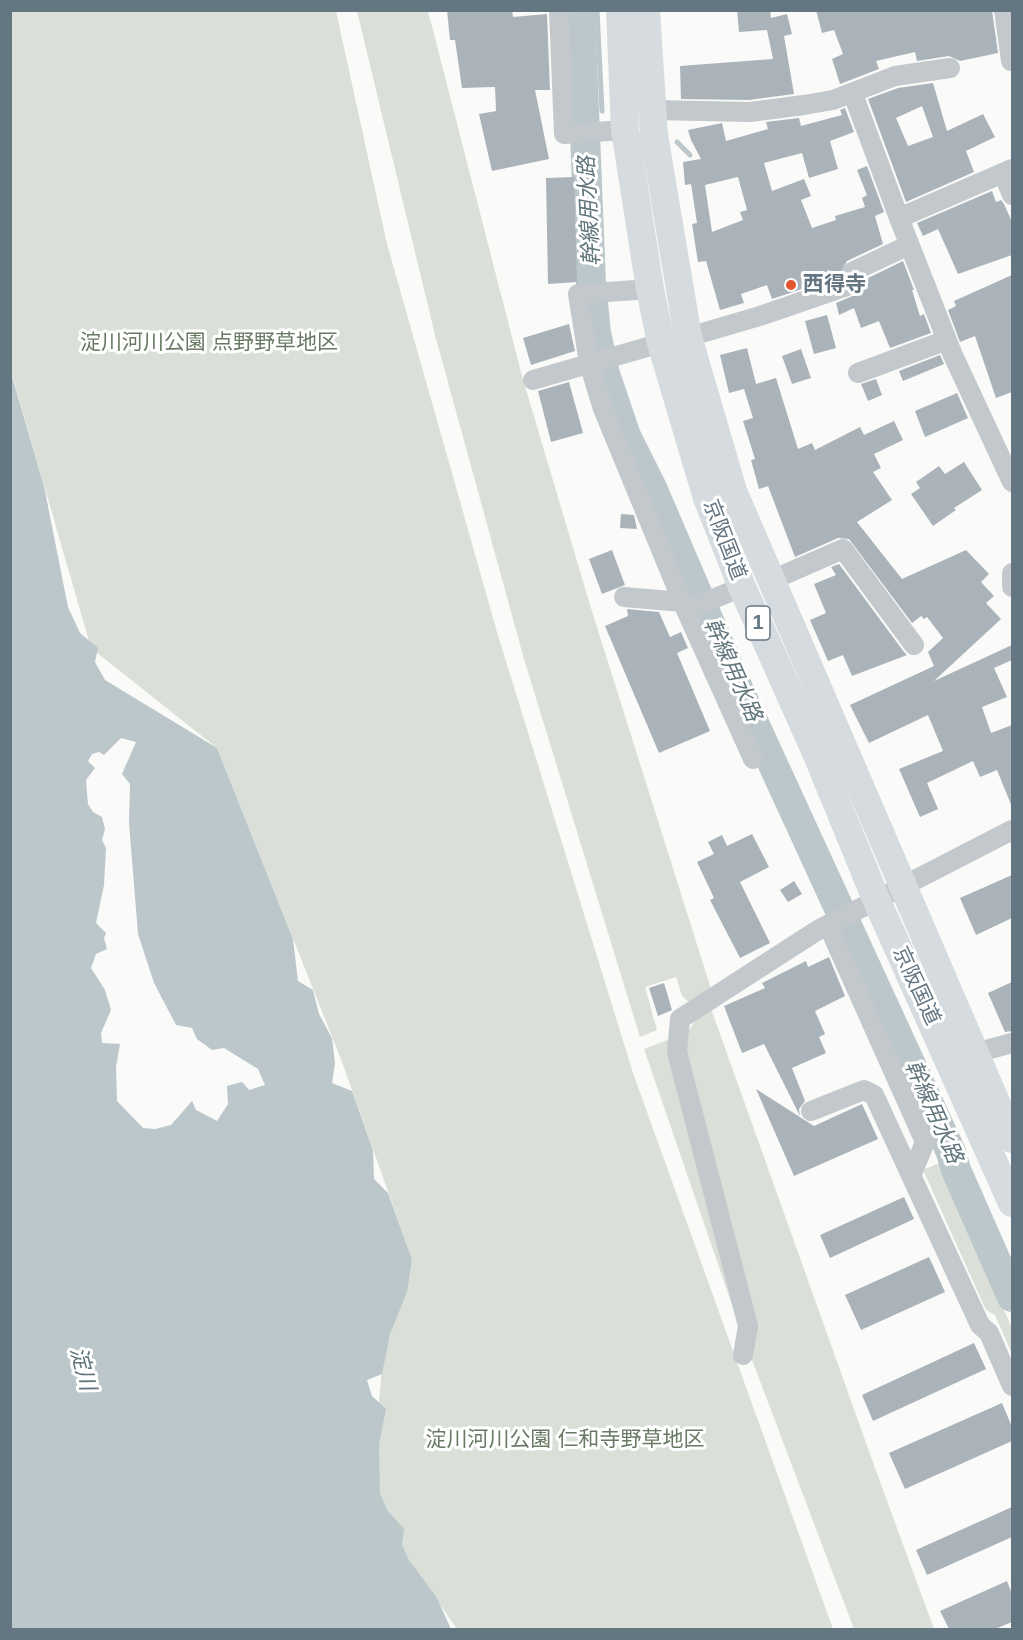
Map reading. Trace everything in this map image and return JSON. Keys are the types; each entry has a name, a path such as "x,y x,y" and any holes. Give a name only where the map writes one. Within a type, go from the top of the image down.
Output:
{"highway":[{"name":"京阪国道","path":"620,10 613,130 650,289 674,340 733,491 1012,1139"},
{"name":"京阪国道","path":"646,10 654,135 674,340 707,498 732,591 817,755 866,905 1012,1203"}],"street":[{"path":"559,10 564,134 613,130"},
{"path":"1004,10 1011,61"},
{"path":"653,110 750,112 833,100 895,76 950,68"},
{"path":"853,94 898,218 947,340 1012,482"},
{"path":"898,218 1008,171 1012,195"},
{"path":"533,380 618,354 760,316 847,286 852,272 909,246"},
{"path":"650,289 578,294 589,363 603,410 684,606 753,759"},
{"path":"858,373 947,340"},
{"path":"772,580 843,549 914,645"},
{"path":"1012,573 1012,587"},
{"path":"624,597 684,606 732,591"},
{"path":"743,1355 748,1326 677,1052 680,1019 718,992 831,923 1012,830"},
{"path":"831,923 925,1142 911,1176"},
{"path":"975,1053 1012,1043"},
{"path":"811,1111 864,1090 874,1095 980,1325 989,1333 1012,1386"}],"green space":[{"path":"11,11 336,11 387,244 497,632 633,1073 833,1629 457,1629 409,1560 372,1474 383,1359 412,1259 341,1059 217,748 91,648 11,371"},
{"path":"357,11 428,11 522,376 590,605 711,989 692,1005 682,996 676,977 645,987 657,1030 640,1037 524,659 435,335"},
{"path":"710,1006 934,1629 854,1629 741,1331 644,1049 688,1032 699,1014"},
{"path":"939,1163 1012,1328 1012,1354 995,1315 986,1310 923,1170"}],"water":[{"name":"淀川","path":"11,373 44,486 68,607 80,633 98,648 95,662 105,680 217,748 293,939 298,981 313,990 319,1014 332,1038 335,1063 332,1083 352,1091 373,1150 374,1179 388,1193 412,1259 407,1292 390,1334 382,1374 367,1380 372,1396 386,1409 379,1444 380,1493 388,1511 404,1529 402,1544 409,1560 437,1598 451,1629 11,1629","holes":["121,738 136,742 122,774 130,784 129,823 138,934 154,983 176,1025 192,1028 197,1039 212,1050 224,1048 258,1069 265,1085 249,1090 242,1082 227,1086 228,1104 217,1121 196,1110 192,1101 171,1125 155,1129 143,1128 117,1101 116,1067 120,1044 102,1043 101,1033 111,1010 105,990 91,968 96,954 107,949 104,938 106,933 96,923 104,885 106,848 102,840 105,829 102,817 93,812 88,804 86,780 95,768 88,761 92,754 99,752 104,755"]}],"building":[{"path":"447,10 512,10 513,17 547,14 550,90 535,90 549,159 492,171 479,114 496,111 495,87 462,88 455,40 450,40"},
{"path":"737,10 770,10 771,18 787,14 792,34 784,36 794,94 749,100 681,99 680,66 773,59 767,30 739,32"},
{"path":"816,10 992,10 998,53 960,61 949,56 917,61 915,52 876,61 879,69 840,84 832,59 843,54 834,30 822,33"},
{"path":"933,83 947,131 983,114 995,137 966,151 974,172 906,202 868,99 898,88","holes":["922,106 933,137 908,146 896,118"]},
{"path":"845,108 854,132 830,141 838,169 809,178 802,153 764,163 772,191 804,179 811,196 801,200 812,228 836,220 835,216 865,207 862,198 867,195 857,170 867,166 884,212 875,216 883,244 847,261 838,277 772,299 767,285 741,294 744,303 720,310 706,261 698,262 692,224 697,223 691,184 685,185 683,162 701,159 688,130 722,123 726,141 768,129 766,122 799,118 801,126 842,115 840,110","holes":["738,177 747,210 740,212 743,220 712,232 705,185"]},
{"path":"574,177 577,282 548,284 546,178"},
{"path":"992,191 996,202 1001,200 1004,204 1012,222 1012,255 958,274 938,229 923,236 917,223"},
{"path":"903,261 914,290 912,290 920,316 924,314 931,333 890,348 879,321 861,328 854,308 839,315 836,303 855,295 862,281"},
{"path":"1012,275 1012,392 996,398 975,336 960,342 948,310 956,306 954,301"},
{"path":"827,315 836,348 814,354 805,321"},
{"path":"569,324 575,351 531,365 523,338"},
{"path":"747,348 756,384 776,378 798,449 812,443 815,450 860,427 864,435 894,421 903,440 874,454 881,468 873,472 892,500 857,522 902,579 966,550 989,574 981,582 994,596 986,603 1001,619 934,681 1012,645 1012,660 994,668 1007,697 982,707 991,733 1012,725 1012,807 997,770 980,777 973,761 927,783 938,809 920,817 899,769 943,751 928,715 869,743 850,705 934,666 928,652 943,638 927,617 924,619 921,616 912,623 849,539 838,538 795,557 768,486 759,489 751,460 755,459 743,421 753,418 744,389 729,393 720,355"},
{"path":"801,349 811,378 792,384 782,356"},
{"path":"940,355 944,364 903,381 899,371"},
{"path":"876,379 882,395 868,401 861,384"},
{"path":"569,382 583,433 551,442 538,391"},
{"path":"957,393 968,418 925,437 915,411"},
{"path":"964,462 982,490 954,508 956,510 933,526 911,494 920,488 916,482 939,466 945,474"},
{"path":"621,514 634,515 637,529 620,528"},
{"path":"612,550 625,585 602,594 589,559"},
{"path":"839,564 907,655 852,676 843,655 828,661 810,620 826,613 814,584 836,575 831,567"},
{"path":"627,609 659,612 670,637 681,632 688,648 677,653 710,731 659,753 605,626 628,616"},
{"path":"752,834 769,867 740,882 770,943 740,958 710,900 714,898 697,862 714,854 708,842 722,835 727,846"},
{"path":"1012,875 1012,918 976,935 960,898"},
{"path":"794,881 802,894 788,902 780,890"},
{"path":"829,957 845,996 815,1011 825,1034 819,1037 826,1053 792,1068 805,1101 799,1109 800,1116 764,1044 742,1053 724,1006 765,988 762,983 806,961 808,967"},
{"path":"1012,982 1012,1031 1005,1032 988,993"},
{"path":"664,983 672,1010 658,1016 649,988"},
{"path":"756,1089 814,1126 862,1104 878,1139 794,1176"},
{"path":"904,1197 914,1219 830,1258 820,1235"},
{"path":"929,1257 945,1292 861,1330 845,1295"},
{"path":"974,1343 986,1369 873,1421 862,1395"},
{"path":"1002,1403 1012,1427 1012,1441 905,1489 889,1453"},
{"path":"1012,1507 1012,1537 927,1575 916,1550"},
{"path":"1007,1581 1012,1594 1012,1622 995,1629 949,1629 940,1611"}],"waterway":[{"name":"幹線用水路","path":"580,10 591,284 596,333 605,374 626,436 652,488 736,684 951,1152 956,1170 1012,1297"},
{"path":"597,10 602,111"},
{"path":"677,142 690,155"}],"place":[{"name":"西得寺","path":"791,285"}],"park label":[{"name":"淀川河川公園 点野野草地区","path":"209,343"},
{"name":"淀川河川公園 仁和寺野草地区","path":"565,1440"}]}
